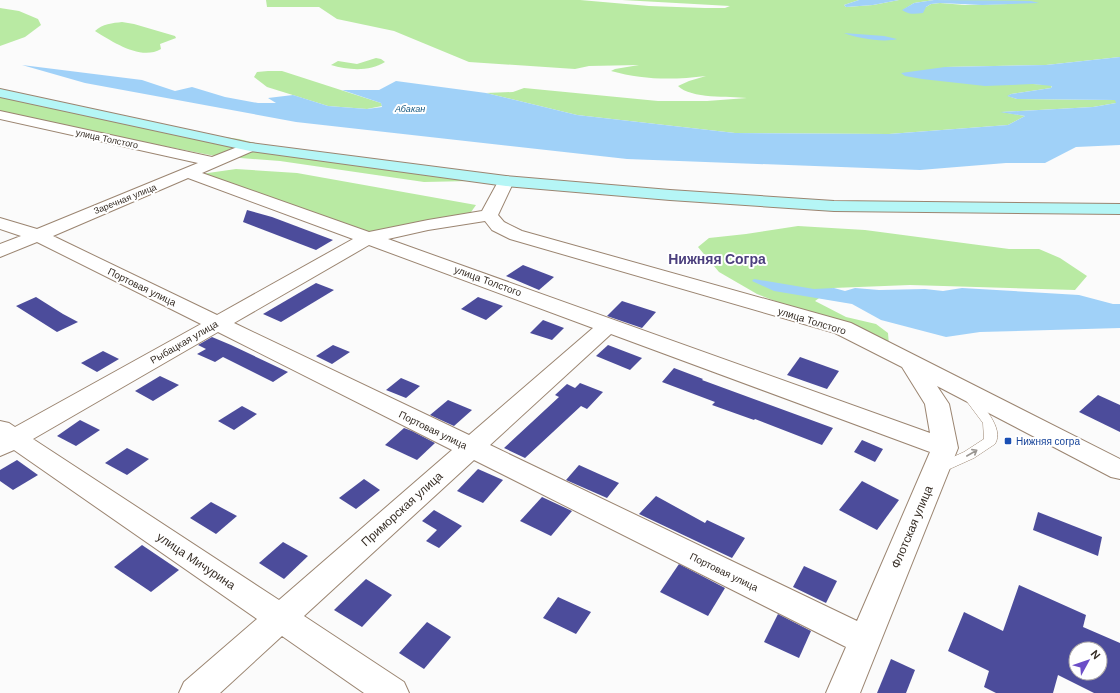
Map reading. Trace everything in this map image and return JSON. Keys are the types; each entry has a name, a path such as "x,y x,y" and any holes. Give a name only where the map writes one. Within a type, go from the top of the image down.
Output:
{"street":[{"path":"0,93 250,147 506,180 670,196 834,206 1120,209"},
{"name":"улица Толстого","path":"0,115 213,162"},
{"name":"Заречная улица","path":"0,251 250,147"},
{"name":"улица Толстого","path":"188,173 609,325 941,459"},
{"path":"368,238 428,225 489,216 506,180"},
{"name":"улица Толстого","path":"489,216 498,226 516,235 843,328 1120,470"},
{"name":"Портовая улица","path":"0,223 37,235 216,324 864,640"},
{"name":"Рыбацкая улица","path":"5,438 216,324 368,238"},
{"name":"Приморская улица","path":"196,693 609,325"},
{"path":"910,363 937,404 941,459"},
{"name":"улица Мичурина","path":"5,438 392,693"},
{"name":"Флотская улица","path":"843,693 941,459"}],"lane":[{"path":"941,459 969,455 991,441 989,422 964,391"}],"green space":[{"path":"266,0 580,0 649,6 725,8 730,6 622,0 859,0 844,5 846,7 873,5 899,0 934,0 1120,0 1120,57 1046,65 945,67 1033,84 1052,85 1051,88 1011,94 1008,96 1017,99 1116,100 1116,103 1093,107 1002,112 1025,116 1008,125 889,134 735,133 577,115 486,93 513,92 524,88 658,101 707,101 747,98 701,95 684,90 678,86 706,76 646,78 611,71 639,65 589,66 575,69 469,62 394,31 337,19 319,7 267,7","holes":["934,0 1009,4 965,5 940,3 931,4 926,7 903,10 914,3"]},
{"path":"0,8 19,11 38,19 41,25 25,37 0,46"},
{"path":"122,22 175,36 176,38 160,44 161,49 145,53 127,49 95,31 104,25"},
{"path":"376,58 385,62 365,69 351,69 331,65 338,61 357,64"},
{"path":"282,71 381,103 382,106 367,109 328,106 267,87 254,77 257,72"},
{"path":"0,90 28,95 180,131 239,139 283,150 305,150 477,177 471,181 424,182 280,161 215,156 0,114"},
{"path":"236,169 297,173 476,205 469,215 370,232 201,174"},
{"path":"798,226 865,230 1009,249 1039,249 1060,258 1087,276 1075,290 910,285 833,288 815,301 846,317 876,324 888,333 889,345 757,294 719,272 698,247 709,238"}],"water":[{"path":"859,0 899,0 873,5 846,7 844,5"},
{"path":"934,0 1031,1 1039,3 982,5 940,3 931,4 926,7 923,13 915,14 902,10 914,3"},
{"path":"844,33 884,36 897,39 870,39"},
{"name":"Абакан","path":"1120,57 1120,145 1076,147 1045,163 1006,163 920,170 627,159 296,122 85,83 22,65 142,80 175,91 192,87 225,97 258,103 276,103 268,98 293,95 328,106 367,109 382,107 381,103 342,90 379,90 396,81 486,93 577,115 735,133 889,134 1008,125 1025,116 1000,112 1093,107 1116,103 1115,100 1017,99 1007,96 1011,94 1051,88 1052,86 1033,84 985,86 922,79 905,76 901,73 945,67 1046,65"},
{"path":"754,279 814,289 834,288 845,291 855,288 879,290 925,289 943,291 962,288 1079,295 1113,304 1120,304 1120,328 980,332 946,337 881,320 852,304 774,291 752,281"}],"building":[{"path":"247,210 272,217 333,240 316,250 243,222"},
{"path":"523,265 554,277 539,290 506,276"},
{"path":"316,283 334,290 281,322 263,314"},
{"path":"36,297 78,322 57,332 16,306"},
{"path":"478,297 503,306 486,320 461,309"},
{"path":"622,301 656,312 642,328 607,316"},
{"path":"543,320 564,328 552,340 530,333"},
{"path":"212,337 288,372 273,382 223,357 215,362 197,354 206,349 198,345"},
{"path":"333,345 350,352 332,364 316,356"},
{"path":"608,345 642,358 630,370 596,356"},
{"path":"103,351 119,359 97,372 81,363"},
{"path":"800,357 839,371 827,389 787,375"},
{"path":"674,368 703,379 702,380 833,428 822,445 755,419 754,420 712,405 715,402 662,382"},
{"path":"160,376 179,385 153,401 135,391"},
{"path":"401,378 420,386 406,398 386,390"},
{"path":"580,383 603,392 587,409 581,406 525,458 504,448 559,397 555,395 567,384 575,388"},
{"path":"1098,395 1120,405 1120,432 1079,412"},
{"path":"448,400 472,410 454,426 430,415"},
{"path":"242,406 257,414 234,430 218,421"},
{"path":"80,420 100,430 76,446 57,436"},
{"path":"404,428 435,443 417,460 385,445"},
{"path":"862,440 883,449 875,462 854,452"},
{"path":"127,448 149,459 127,475 105,463"},
{"path":"17,460 38,475 13,490 0,481 0,470"},
{"path":"579,465 619,483 607,498 566,480"},
{"path":"478,469 503,480 483,503 457,491"},
{"path":"364,479 380,490 356,509 339,498"},
{"path":"862,481 899,500 877,530 839,510"},
{"path":"656,496 705,523 707,520 745,538 732,558 639,514"},
{"path":"542,497 572,511 551,536 520,521"},
{"path":"211,502 237,516 216,534 190,518"},
{"path":"434,510 462,526 439,548 426,541 437,530 422,521"},
{"path":"1038,512 1102,537 1098,556 1033,530"},
{"path":"283,542 308,556 284,579 259,563"},
{"path":"142,545 179,570 151,592 114,567"},
{"path":"679,564 725,588 708,616 660,592"},
{"path":"804,566 837,581 826,603 793,587"},
{"path":"366,579 392,595 362,627 334,610"},
{"path":"1019,585 1086,615 1083,627 1120,643 1120,693 1094,693 1070,681 1108,681 1108,641 1068,641 1068,680 1058,675 1053,693 996,693 984,687 989,671 948,651 964,612 1003,631"},
{"path":"558,597 591,612 576,634 543,618"},
{"path":"778,614 811,631 799,658 764,642"},
{"path":"427,622 451,637 424,669 399,653"},
{"path":"891,659 915,670 906,693 877,693"}],"place":[{"name":"Нижняя согра","path":"1008,441"}],"district":[{"name":"Нижняя Согра","path":"717,259"}]}
